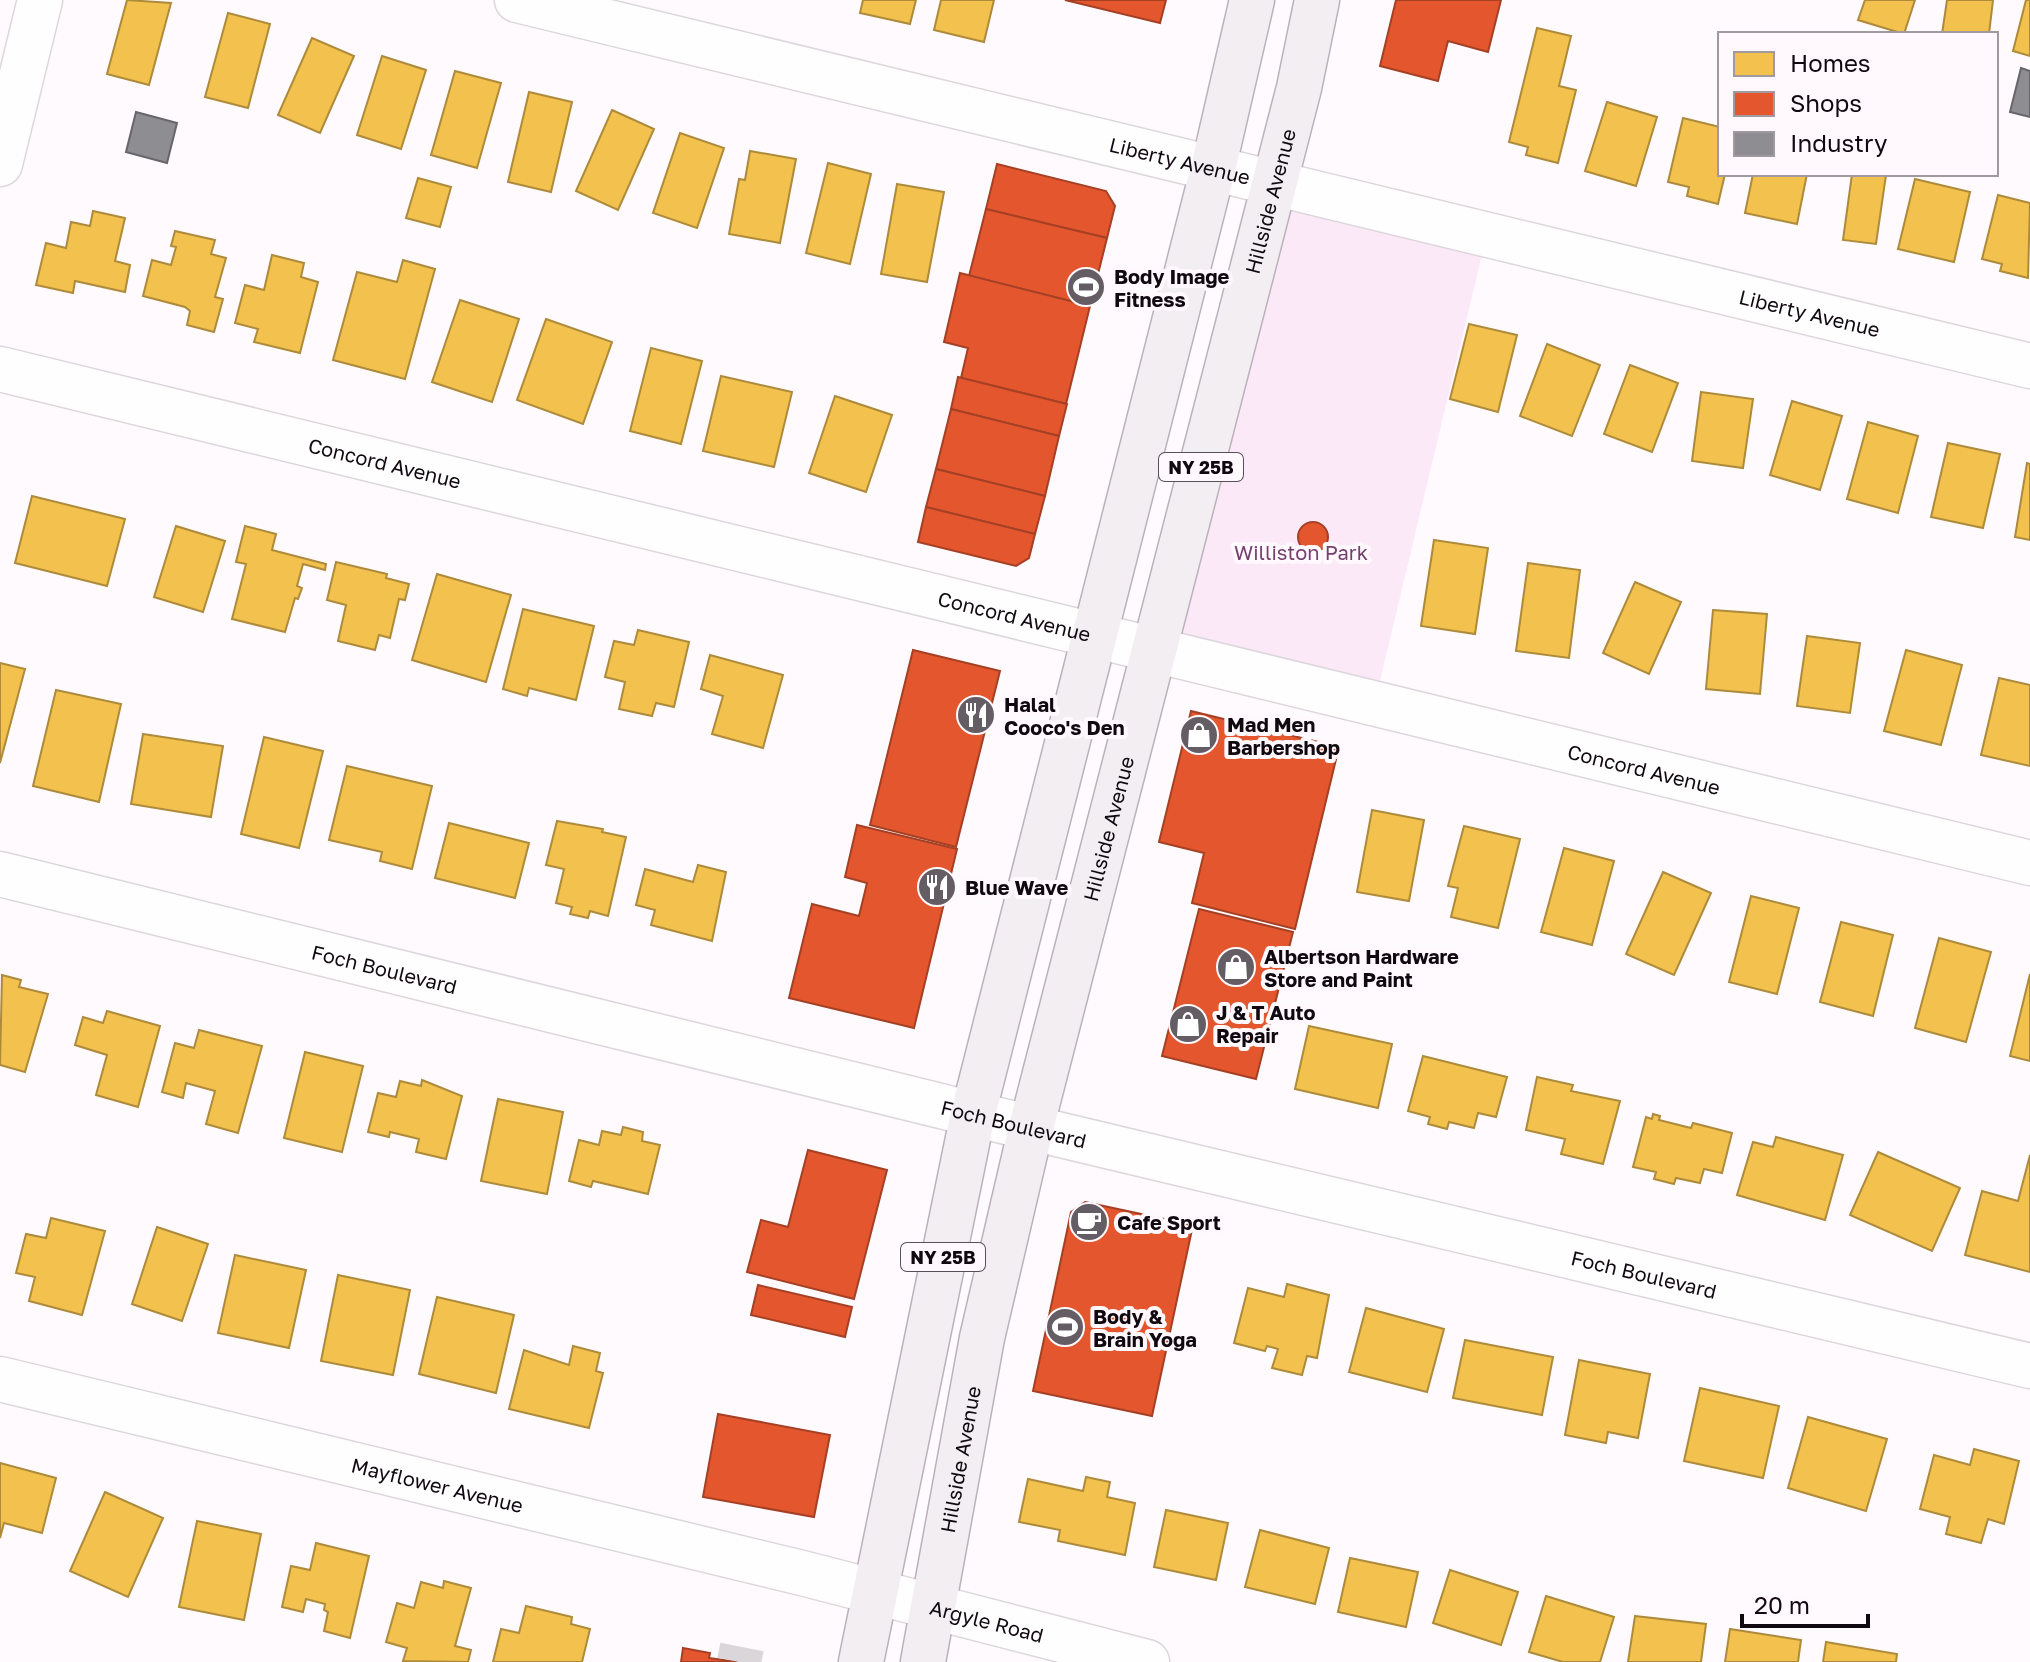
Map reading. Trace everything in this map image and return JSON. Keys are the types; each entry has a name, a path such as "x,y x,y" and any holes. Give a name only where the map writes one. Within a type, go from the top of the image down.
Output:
{"main road":[{"name":"NY 25B","path":"861,1662 973,1114 1213,169 1252,0"},
{"name":"Hillside Avenue","path":"923,1662 982,1338 1031,1128 1274,184 1317,0"}],"street":[{"path":"0,164 15,40 40,0"},
{"name":"Liberty Avenue","path":"517,0 2030,366"},
{"name":"Concord Avenue","path":"0,369 2030,863"},
{"name":"Foch Boulevard","path":"0,874 973,1114 2030,1366"},
{"name":"Mayflower Avenue","path":"0,1379 873,1593"},
{"name":"Argyle Road","path":"873,1593 1147,1662"}],"green space":[{"name":"Williston Park","path":"1283,196 1484,246 1378,689 1167,640"}],"building: Homes":[{"path":"127,0 171,3 149,85 107,74"},
{"path":"863,0 916,0 910,24 860,13"},
{"path":"941,0 994,0 984,42 934,30"},
{"path":"1865,0 1915,0 1905,32 1858,20"},
{"path":"1947,0 1993,0 1989,32 1942,32"},
{"path":"2026,0 2030,0 2030,56 2013,51"},
{"path":"228,13 270,24 248,108 205,97"},
{"path":"1537,28 1571,36 1559,86 1576,90 1558,163 1526,155 1528,147 1509,142"},
{"path":"312,38 354,56 320,133 278,115"},
{"path":"382,56 426,70 401,149 357,135"},
{"path":"455,71 501,83 477,168 431,155"},
{"path":"529,92 572,102 551,192 508,182"},
{"path":"1607,102 1657,117 1636,186 1585,171"},
{"path":"612,110 654,129 618,210 576,191"},
{"path":"1683,118 1718,127 1718,176 1725,176 1718,204 1687,196 1689,187 1668,182"},
{"path":"680,133 724,148 697,228 653,213"},
{"path":"750,151 796,159 780,243 729,234 739,179 745,180"},
{"path":"828,163 871,174 850,264 806,253"},
{"path":"1753,176 1807,176 1797,224 1745,213"},
{"path":"1852,176 1886,176 1876,244 1843,240"},
{"path":"418,178 451,187 440,227 406,218"},
{"path":"1915,179 1970,192 1954,262 1898,249"},
{"path":"897,184 944,192 927,282 881,274"},
{"path":"1998,195 2030,203 2028,278 2000,271 2002,264 1982,259"},
{"path":"93,211 125,218 115,261 130,265 125,292 75,281 73,293 36,285 46,243 66,248 71,222 90,226"},
{"path":"175,231 215,240 211,254 226,258 215,297 223,299 214,332 187,325 190,311 185,307 143,296 152,260 171,265 176,247 171,246"},
{"path":"272,255 304,263 301,277 318,282 300,353 254,342 258,329 235,323 245,285 264,290"},
{"path":"403,260 435,269 405,379 333,360 357,272 397,282"},
{"path":"460,300 519,319 492,402 432,382"},
{"path":"546,319 612,342 583,424 517,400"},
{"path":"1469,324 1517,335 1498,412 1450,399"},
{"path":"1547,344 1600,365 1572,436 1520,416"},
{"path":"651,348 702,361 681,444 630,431"},
{"path":"1630,365 1678,383 1652,452 1604,434"},
{"path":"721,376 792,392 774,467 703,451"},
{"path":"1701,392 1753,399 1743,468 1692,461"},
{"path":"835,396 892,415 866,492 809,473"},
{"path":"1792,401 1842,416 1820,490 1770,475"},
{"path":"1868,422 1918,436 1898,513 1847,499"},
{"path":"1948,443 2000,454 1983,528 1931,517"},
{"path":"2027,463 2030,464 2030,540 2015,537"},
{"path":"32,496 125,519 107,586 15,563"},
{"path":"176,526 225,541 203,612 154,597"},
{"path":"245,526 276,534 272,550 326,564 325,570 303,564 297,586 302,588 298,599 295,598 285,632 232,619 246,564 236,562"},
{"path":"1434,540 1488,548 1475,634 1421,626"},
{"path":"336,562 387,574 386,578 409,584 405,600 399,599 390,638 379,635 375,650 338,641 346,605 327,600"},
{"path":"1528,563 1580,570 1569,658 1516,651"},
{"path":"437,574 511,595 486,682 412,660"},
{"path":"1635,582 1681,602 1649,674 1603,653"},
{"path":"523,609 594,626 576,700 529,688 527,696 503,689"},
{"path":"1713,610 1767,614 1760,694 1706,689"},
{"path":"638,630 689,642 674,707 656,703 652,716 619,709 625,682 605,677 614,641 634,645"},
{"path":"1807,636 1860,643 1850,713 1797,706"},
{"path":"1906,650 1962,665 1941,745 1884,731"},
{"path":"710,655 783,675 763,748 712,734 723,696 701,689"},
{"path":"0,663 25,669 0,763"},
{"path":"1999,678 2030,685 2030,766 1981,755"},
{"path":"56,690 121,704 99,802 33,786"},
{"path":"143,734 223,746 211,817 131,804"},
{"path":"264,737 323,751 299,848 241,834"},
{"path":"347,766 432,786 412,869 380,861 382,852 329,840"},
{"path":"1372,810 1424,820 1409,901 1357,892"},
{"path":"557,821 603,829 602,832 626,837 608,916 590,911 588,918 570,914 572,907 556,903 564,869 546,865"},
{"path":"449,823 529,843 515,898 435,878"},
{"path":"1464,826 1520,839 1498,928 1451,917 1458,888 1448,886"},
{"path":"1564,848 1614,861 1592,945 1541,932"},
{"path":"698,865 726,872 712,941 651,925 655,910 636,905 645,869 693,882"},
{"path":"1663,872 1711,893 1674,975 1626,954"},
{"path":"1751,896 1799,908 1777,994 1729,982"},
{"path":"1841,922 1893,935 1873,1016 1820,1002"},
{"path":"1939,938 1991,952 1966,1042 1915,1028"},
{"path":"2030,974 2030,1061 2010,1056"},
{"path":"2,975 21,980 19,987 48,994 25,1072 0,1065"},
{"path":"107,1011 160,1026 138,1107 96,1095 107,1055 75,1045 83,1017 103,1023"},
{"path":"1309,1026 1392,1044 1378,1108 1295,1089"},
{"path":"199,1030 262,1046 238,1133 206,1124 215,1091 186,1083 183,1098 162,1092 175,1043 194,1048"},
{"path":"305,1052 363,1066 342,1152 284,1138"},
{"path":"1423,1056 1507,1077 1496,1117 1478,1113 1474,1128 1449,1122 1447,1129 1428,1124 1430,1117 1408,1111"},
{"path":"1537,1077 1573,1085 1571,1091 1620,1101 1603,1164 1561,1154 1565,1139 1526,1130"},
{"path":"422,1080 462,1096 446,1159 416,1152 419,1139 390,1132 389,1137 368,1132 378,1093 396,1097 400,1081 421,1086"},
{"path":"498,1099 563,1112 547,1194 481,1181"},
{"path":"1653,1114 1660,1116 1659,1120 1691,1128 1693,1123 1732,1133 1722,1173 1704,1169 1700,1183 1676,1178 1674,1184 1654,1179 1656,1172 1633,1167 1646,1117 1652,1119"},
{"path":"623,1127 643,1132 642,1141 660,1145 648,1194 593,1181 591,1187 569,1181 579,1140 599,1145 602,1131 621,1135"},
{"path":"1776,1137 1843,1155 1825,1220 1737,1195 1753,1142 1773,1147"},
{"path":"1878,1152 1960,1188 1932,1251 1850,1215"},
{"path":"2030,1155 2030,1272 1965,1255 1982,1191 2018,1201"},
{"path":"51,1218 105,1231 82,1315 29,1301 35,1277 16,1273 26,1234 46,1238"},
{"path":"157,1227 208,1244 182,1321 132,1304"},
{"path":"235,1255 306,1270 289,1348 218,1333"},
{"path":"338,1275 410,1290 393,1375 321,1361"},
{"path":"1287,1284 1329,1295 1317,1358 1307,1356 1302,1375 1272,1368 1278,1349 1267,1346 1265,1351 1234,1343 1248,1288 1284,1297"},
{"path":"437,1297 514,1315 496,1393 419,1374"},
{"path":"1366,1308 1444,1329 1427,1392 1349,1372"},
{"path":"1465,1340 1553,1357 1542,1415 1453,1398"},
{"path":"573,1346 600,1353 596,1371 603,1373 589,1428 509,1409 524,1350 569,1365"},
{"path":"1579,1360 1650,1374 1638,1438 1608,1432 1606,1443 1565,1435"},
{"path":"1700,1388 1779,1406 1763,1478 1684,1461"},
{"path":"1808,1417 1887,1439 1866,1511 1788,1488"},
{"path":"1974,1449 2019,1461 2004,1524 1988,1519 1981,1543 1946,1534 1950,1517 1920,1509 1934,1455 1970,1465"},
{"path":"0,1463 56,1478 42,1533 4,1523 0,1538"},
{"path":"1086,1477 1110,1482 1107,1497 1135,1503 1125,1555 1058,1541 1060,1530 1019,1522 1028,1479 1083,1491"},
{"path":"105,1492 163,1518 128,1597 70,1571"},
{"path":"1166,1510 1228,1523 1216,1580 1154,1567"},
{"path":"197,1521 261,1534 244,1620 179,1607"},
{"path":"1260,1530 1329,1548 1315,1604 1245,1587"},
{"path":"316,1543 369,1556 350,1638 324,1631 328,1612 324,1610 325,1604 306,1599 303,1612 282,1607 291,1566 310,1570"},
{"path":"1350,1558 1418,1572 1406,1627 1338,1612"},
{"path":"1450,1570 1518,1592 1501,1645 1433,1623"},
{"path":"444,1581 471,1588 455,1646 471,1650 468,1662 403,1661 407,1648 386,1642 397,1603 414,1608 421,1582 443,1588"},
{"path":"1546,1596 1614,1617 1600,1662 1563,1662 1529,1652"},
{"path":"526,1606 572,1617 571,1624 590,1629 582,1662 493,1662 501,1629 519,1633"},
{"path":"1635,1616 1706,1624 1701,1662 1628,1662"},
{"path":"1730,1629 1801,1640 1798,1662 1725,1662"},
{"path":"1826,1642 1897,1654 1896,1662 1823,1662"}],"building: Shops":[{"path":"1065,0 1166,0 1160,23"},
{"path":"1396,0 1501,0 1488,52 1448,41 1438,81 1380,66"},
{"path":"997,164 1106,191 1115,206 1107,238 986,209"},
{"path":"986,209 1107,238 1090,306 969,276"},
{"path":"960,273 1090,306 1066,404 961,378 968,348 944,342"},
{"path":"958,377 1067,404 1059,436 951,409"},
{"path":"951,409 1059,436 1045,496 936,469"},
{"path":"936,469 1045,496 1035,534 926,507"},
{"path":"926,507 1035,534 1029,558 1016,566 918,542"},
{"path":"1313,522 1319,523 1327,531 1327,543 1319,551 1313,552 1307,551 1299,543 1298,537 1299,531 1307,523"},
{"path":"913,650 1000,671 956,847 870,825"},
{"path":"1191,711 1339,747 1295,929 1192,903 1204,853 1159,842"},
{"path":"857,825 957,849 914,1028 789,998 812,904 859,916 867,883 845,877"},
{"path":"1199,909 1293,932 1256,1079 1162,1056"},
{"path":"808,1150 887,1170 854,1299 747,1272 761,1220 788,1227"},
{"path":"1085,1202 1193,1225 1152,1416 1033,1391 1071,1212"},
{"path":"758,1285 852,1307 845,1337 751,1315"},
{"path":"718,1414 830,1435 814,1517 703,1497"},
{"path":"683,1648 710,1653 709,1658 738,1662 681,1662"}],"building: Industry":[{"path":"2021,68 2030,71 2030,117 2010,112"},
{"path":"136,112 177,123 167,163 126,152"}],"tunnel":[{"path":"739,1662 742,1647"}],"place":[{"name":"Body Image Fitness","path":"1086,287"},
{"name":"Halal Cooco's Den","path":"976,715"},
{"name":"Mad Men Barbershop","path":"1199,735"},
{"name":"Blue Wave","path":"937,887"},
{"name":"Albertson Hardware Store and Paint","path":"1236,967"},
{"name":"J & T Auto Repair","path":"1188,1024"},
{"name":"Cafe Sport","path":"1089,1222"},
{"name":"Body & Brain Yoga","path":"1065,1327"}]}
